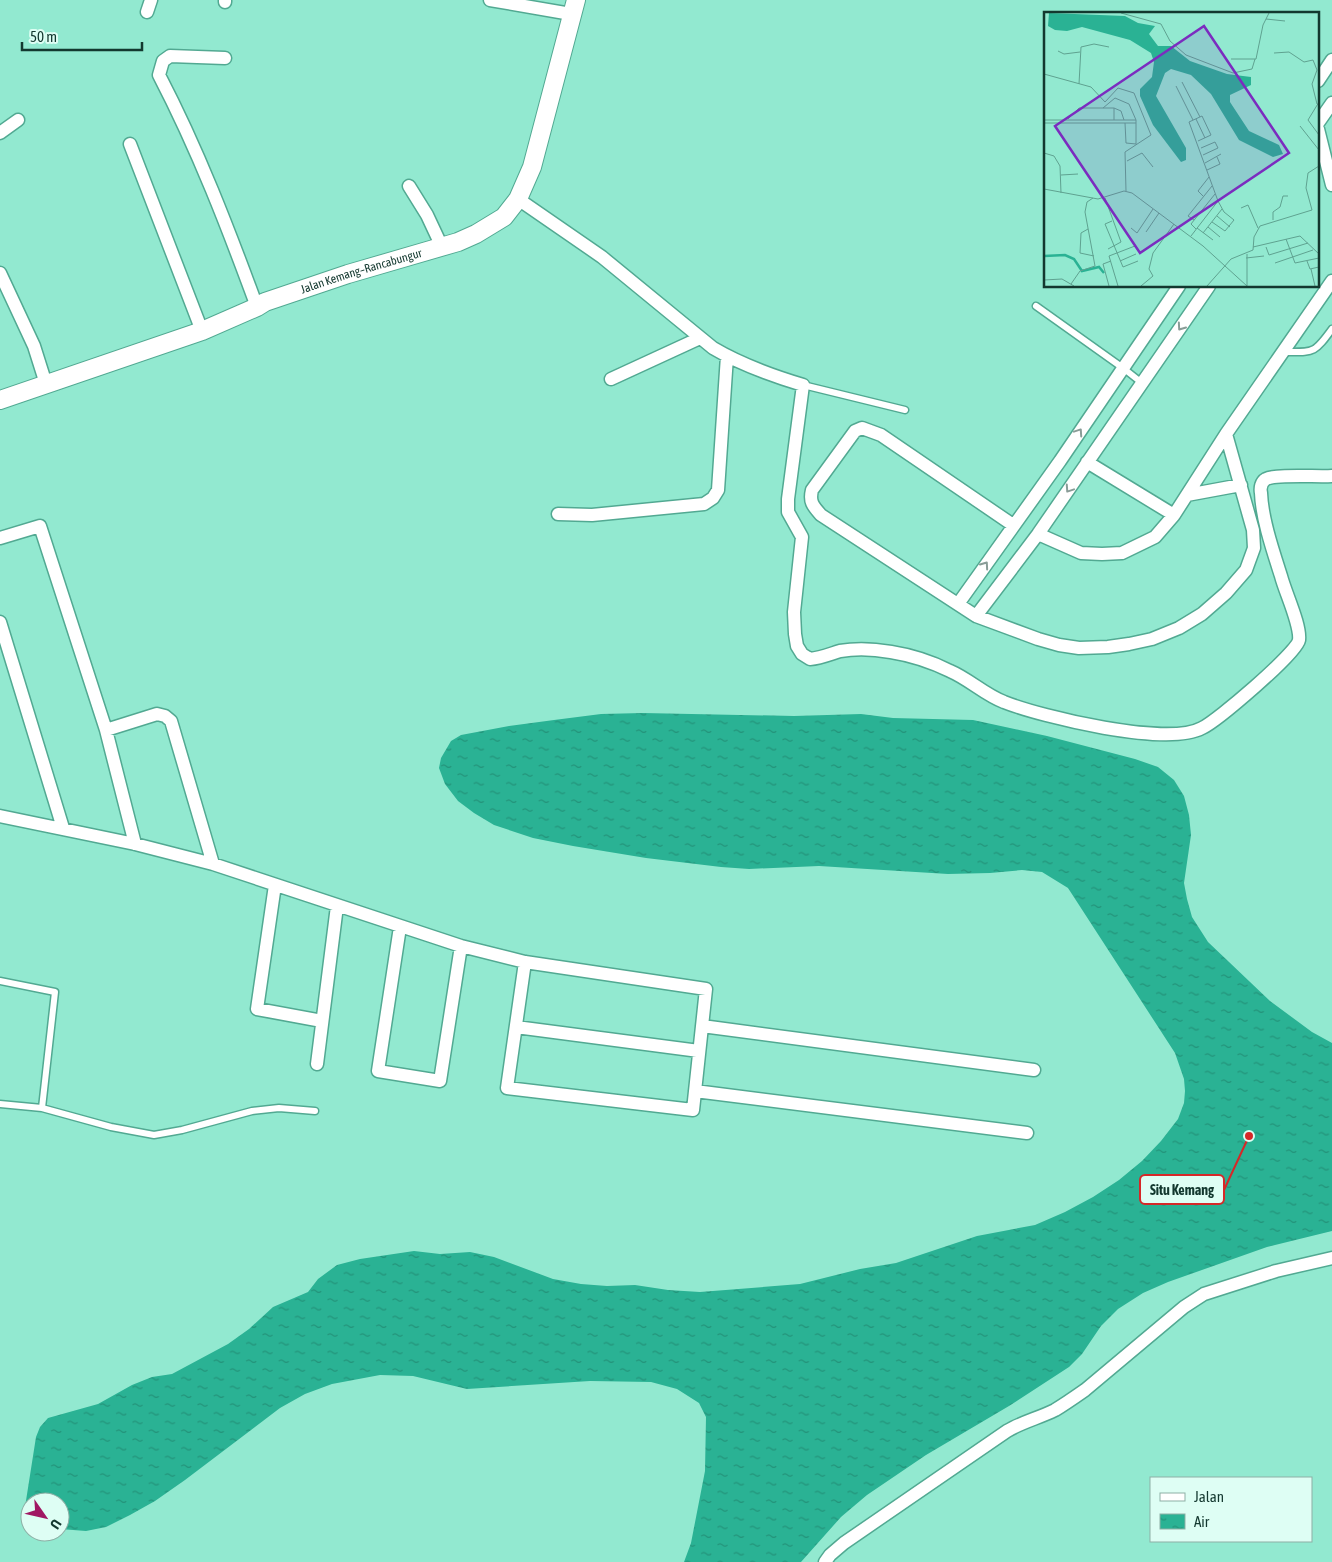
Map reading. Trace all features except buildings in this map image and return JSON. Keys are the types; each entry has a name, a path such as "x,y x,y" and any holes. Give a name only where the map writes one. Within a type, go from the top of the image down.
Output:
{"street":[{"path":"490,0 574,7"},
{"name":"Jalan Kemang–Rancabungur","path":"0,400 202,330 265,302 324,281 442,247 491,226 504,217 518,199 532,167 574,7"},
{"path":"225,58 170,56 163,61 159,75 185,124 218,202 257,307"},
{"path":"1320,78 1332,60"},
{"path":"1320,120 1332,103"},
{"path":"0,133 18,120"},
{"path":"1320,137 1332,185"},
{"path":"130,144 202,330"},
{"path":"409,186 427,215 442,247"},
{"path":"518,199 602,256 700,338 727,356 803,385 788,499 788,512 802,537 794,612 797,646 802,654 810,659 855,649 892,652 950,671 1001,701 1035,712 1104,728 1165,734 1186,734 1201,729 1221,715 1294,650 1299,641 1298,628 1264,516 1261,488 1265,480 1273,478 1332,476"},
{"path":"0,273 34,346 46,384"},
{"path":"1038,534 1081,553 1102,554 1122,552 1155,537 1174,515 1226,434 1332,281"},
{"path":"958,604 1178,288"},
{"path":"976,616 1038,534 1208,288"},
{"path":"611,379 700,338"},
{"path":"558,514 592,515 704,504 714,498 718,490 727,356"},
{"path":"1013,525 881,435 862,428 855,431 812,490 810,498 812,505 821,515 976,616 1038,640 1079,648 1129,644 1152,639 1179,628 1202,614 1226,593 1246,570 1252,554 1254,540 1226,434"},
{"path":"1087,462 1174,515"},
{"path":"1187,495 1241,485"},
{"path":"0,538 40,526 106,730 135,844"},
{"path":"0,622 64,828"},
{"path":"106,730 157,714 171,720 213,864"},
{"path":"0,816 64,828 213,864 400,927 461,946 525,962 706,989 693,1110 508,1088 525,962"},
{"path":"275,885 258,1009 322,1021"},
{"path":"317,1064 337,906"},
{"path":"400,927 378,1071 440,1081 461,946"},
{"path":"702,1026 1034,1070"},
{"path":"516,1027 699,1051"},
{"path":"695,1090 1027,1133"},
{"path":"824,1562 844,1544 1007,1431 1054,1411 1070,1401 1184,1307 1204,1294 1276,1271 1332,1258"}],"lane":[{"path":"1036,306 1142,383"},
{"path":"1283,352 1312,352 1319,348 1332,329"},
{"path":"803,385 905,410"},
{"path":"0,981 54,992 42,1108"},
{"path":"0,1104 42,1108 111,1128 154,1135 182,1130 252,1111 279,1108 315,1111"}],"water":[{"path":"601,714 794,716 861,714 893,718 973,720 1047,736 1135,759 1158,767 1174,780 1184,796 1189,815 1191,835 1184,883 1192,917 1208,942 1270,1001 1312,1032 1332,1043 1332,1231 1267,1247 1168,1282 1143,1293 1118,1309 1101,1326 1082,1354 1069,1367 1009,1406 926,1455 867,1495 841,1517 801,1562 684,1562 691,1543 705,1471 706,1417 699,1403 677,1389 651,1382 590,1381 467,1389 413,1376 380,1375 332,1384 305,1394 280,1408 185,1480 155,1501 130,1515 106,1527 86,1531 70,1530 70,1492 27,1492 36,1437 40,1427 48,1418 98,1404 132,1385 152,1377 172,1374 228,1344 249,1329 273,1307 308,1292 318,1279 337,1265 360,1259 414,1251 440,1254 470,1252 494,1257 553,1279 581,1284 607,1286 635,1285 700,1292 800,1284 860,1269 896,1263 977,1236 1035,1225 1065,1212 1119,1180 1142,1161 1178,1119 1184,1103 1185,1091 1184,1079 1175,1053 1068,888 1042,872 1022,870 948,874 819,866 749,869 646,858 533,838 494,825 458,801 445,784 439,768 441,758 451,741 461,735 509,726"}],"place":[{"name":"Situ Kemang","path":"1249,1136"}]}
